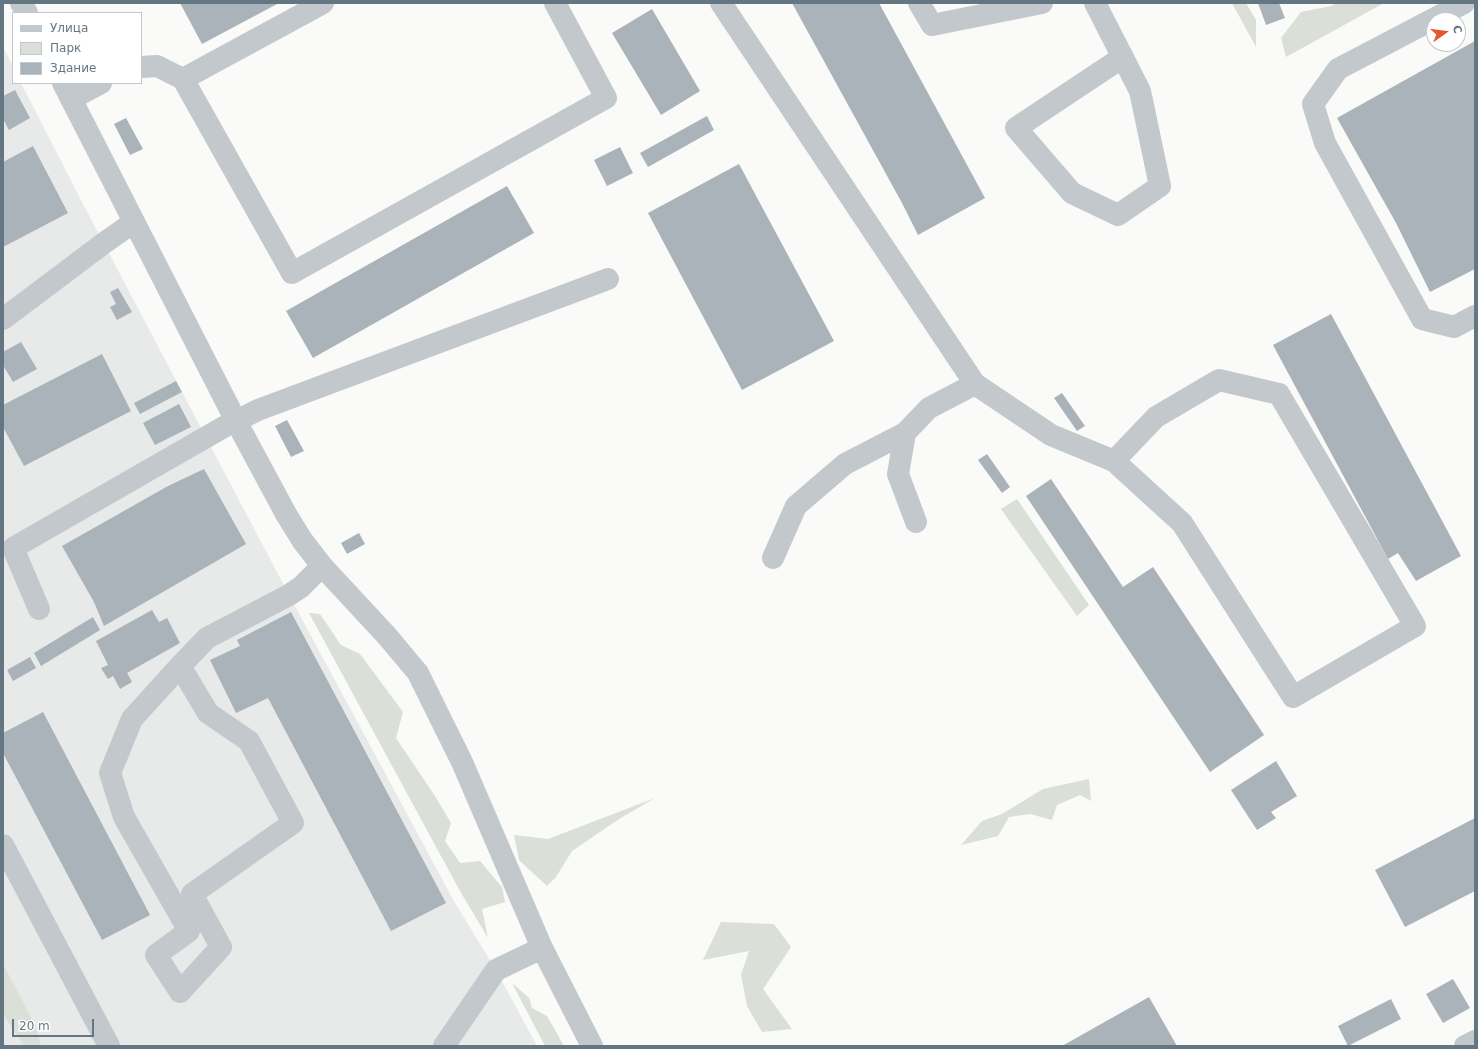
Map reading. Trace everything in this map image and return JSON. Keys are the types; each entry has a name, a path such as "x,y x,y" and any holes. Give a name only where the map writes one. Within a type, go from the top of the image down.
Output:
{"lane":[{"path":"21,3 26,12"},
{"path":"184,79 323,3"},
{"path":"142,67 157,66 184,79 292,273 606,98 555,3"},
{"path":"721,3 975,384 1051,435 1114,461 1182,523 1293,697 1415,626 1279,394 1219,380 1156,417 1114,461"},
{"path":"919,3 932,25 1042,3"},
{"path":"1095,3 1123,57 1140,91 1160,186 1118,215 1072,193 1016,128 1123,57"},
{"path":"1464,3 1338,69 1313,104 1325,143 1422,319 1454,326 1475,316"},
{"path":"97,84 67,91 236,421 286,514 302,540 322,566 387,636 418,673 462,762 542,948 592,1046"},
{"path":"3,319 134,222"},
{"path":"39,609 13,548 236,421 258,410 608,279"},
{"path":"773,558 796,506 845,464 905,433 929,408 975,384"},
{"path":"905,433 898,474 916,522"},
{"path":"180,666 208,713 249,741 293,823 192,894 222,947 180,992 156,955 189,931 124,817 110,773 132,719 180,666 207,638 289,595 301,587 322,566"},
{"path":"3,845 109,1046"},
{"path":"444,1046 496,970 542,948"},
{"path":"1465,1046 1475,1041"}],"shaded area":[{"path":"3,47 12,64 12,84 22,84 289,595 455,903 496,970 537,1046 3,1046"}],"green space":[{"path":"1232,3 1246,3 1256,20 1256,47"},
{"path":"1337,3 1384,3 1286,57 1281,38 1301,12 1331,6"},
{"path":"1017,499 1089,605 1077,616 1001,509"},
{"path":"309,613 320,614 341,645 360,654 403,712 396,738 435,796 451,823 445,841 460,863 480,861 502,887 505,902 482,909 488,938 460,891"},
{"path":"1089,779 1091,801 1080,795 1057,805 1052,820 1030,814 1009,817 998,836 961,845 982,821 1002,814 1043,789"},
{"path":"655,798 619,819 572,851 556,877 547,886 519,860 514,835 548,839"},
{"path":"721,922 774,924 791,947 763,989 792,1029 762,1032 747,1006 741,975 749,951 703,960"},
{"path":"3,964 35,1025 41,1046 24,1046 3,1014"},
{"path":"512,983 529,998 532,1008 547,1016 564,1046 545,1046"}],"building":[{"path":"180,3 279,3 202,44"},
{"path":"792,3 879,3 985,198 918,235 902,203"},
{"path":"1258,3 1279,3 1285,18 1266,25"},
{"path":"652,9 700,91 661,115 612,33"},
{"path":"1475,41 1475,269 1430,292 1396,223 1337,118 1455,52 1466,52 1466,46"},
{"path":"15,90 30,118 9,130 3,119 3,96"},
{"path":"707,116 714,130 648,167 640,153"},
{"path":"126,118 143,149 130,155 114,124"},
{"path":"33,146 68,213 3,247 3,162"},
{"path":"620,147 633,173 607,186 594,160"},
{"path":"739,164 834,341 742,390 648,213"},
{"path":"507,186 534,233 313,358 286,311"},
{"path":"118,288 132,312 117,320 110,307 116,304 110,292"},
{"path":"1331,314 1461,556 1416,581 1398,553 1388,559 1273,345"},
{"path":"21,342 37,369 13,382 3,365 3,352"},
{"path":"102,354 131,411 24,466 3,427 3,405"},
{"path":"176,381 182,392 140,414 134,403"},
{"path":"1062,393 1085,426 1077,431 1054,398"},
{"path":"179,404 191,427 155,445 143,423"},
{"path":"287,420 304,451 291,457 275,426"},
{"path":"987,454 1010,487 1002,493 978,460"},
{"path":"204,469 246,544 104,626 94,602 62,546 168,486"},
{"path":"1051,479 1123,587 1153,567 1264,735 1210,772 1026,496"},
{"path":"359,533 365,544 347,554 341,543"},
{"path":"152,610 159,622 167,618 180,643 127,673 132,682 120,689 113,676 108,679 101,668 108,665 96,641"},
{"path":"291,612 446,903 391,931 268,698 236,713 210,660 240,646 237,640"},
{"path":"93,617 100,630 41,666 34,653"},
{"path":"30,657 36,668 13,681 7,670"},
{"path":"43,712 150,915 102,940 3,753 3,733"},
{"path":"1276,761 1297,796 1271,812 1276,818 1257,830 1231,790"},
{"path":"1475,818 1475,891 1405,927 1375,870"},
{"path":"1453,979 1470,1008 1443,1023 1426,994"},
{"path":"1149,997 1177,1046 1062,1046"},
{"path":"1391,999 1401,1019 1348,1046 1338,1026"}]}
